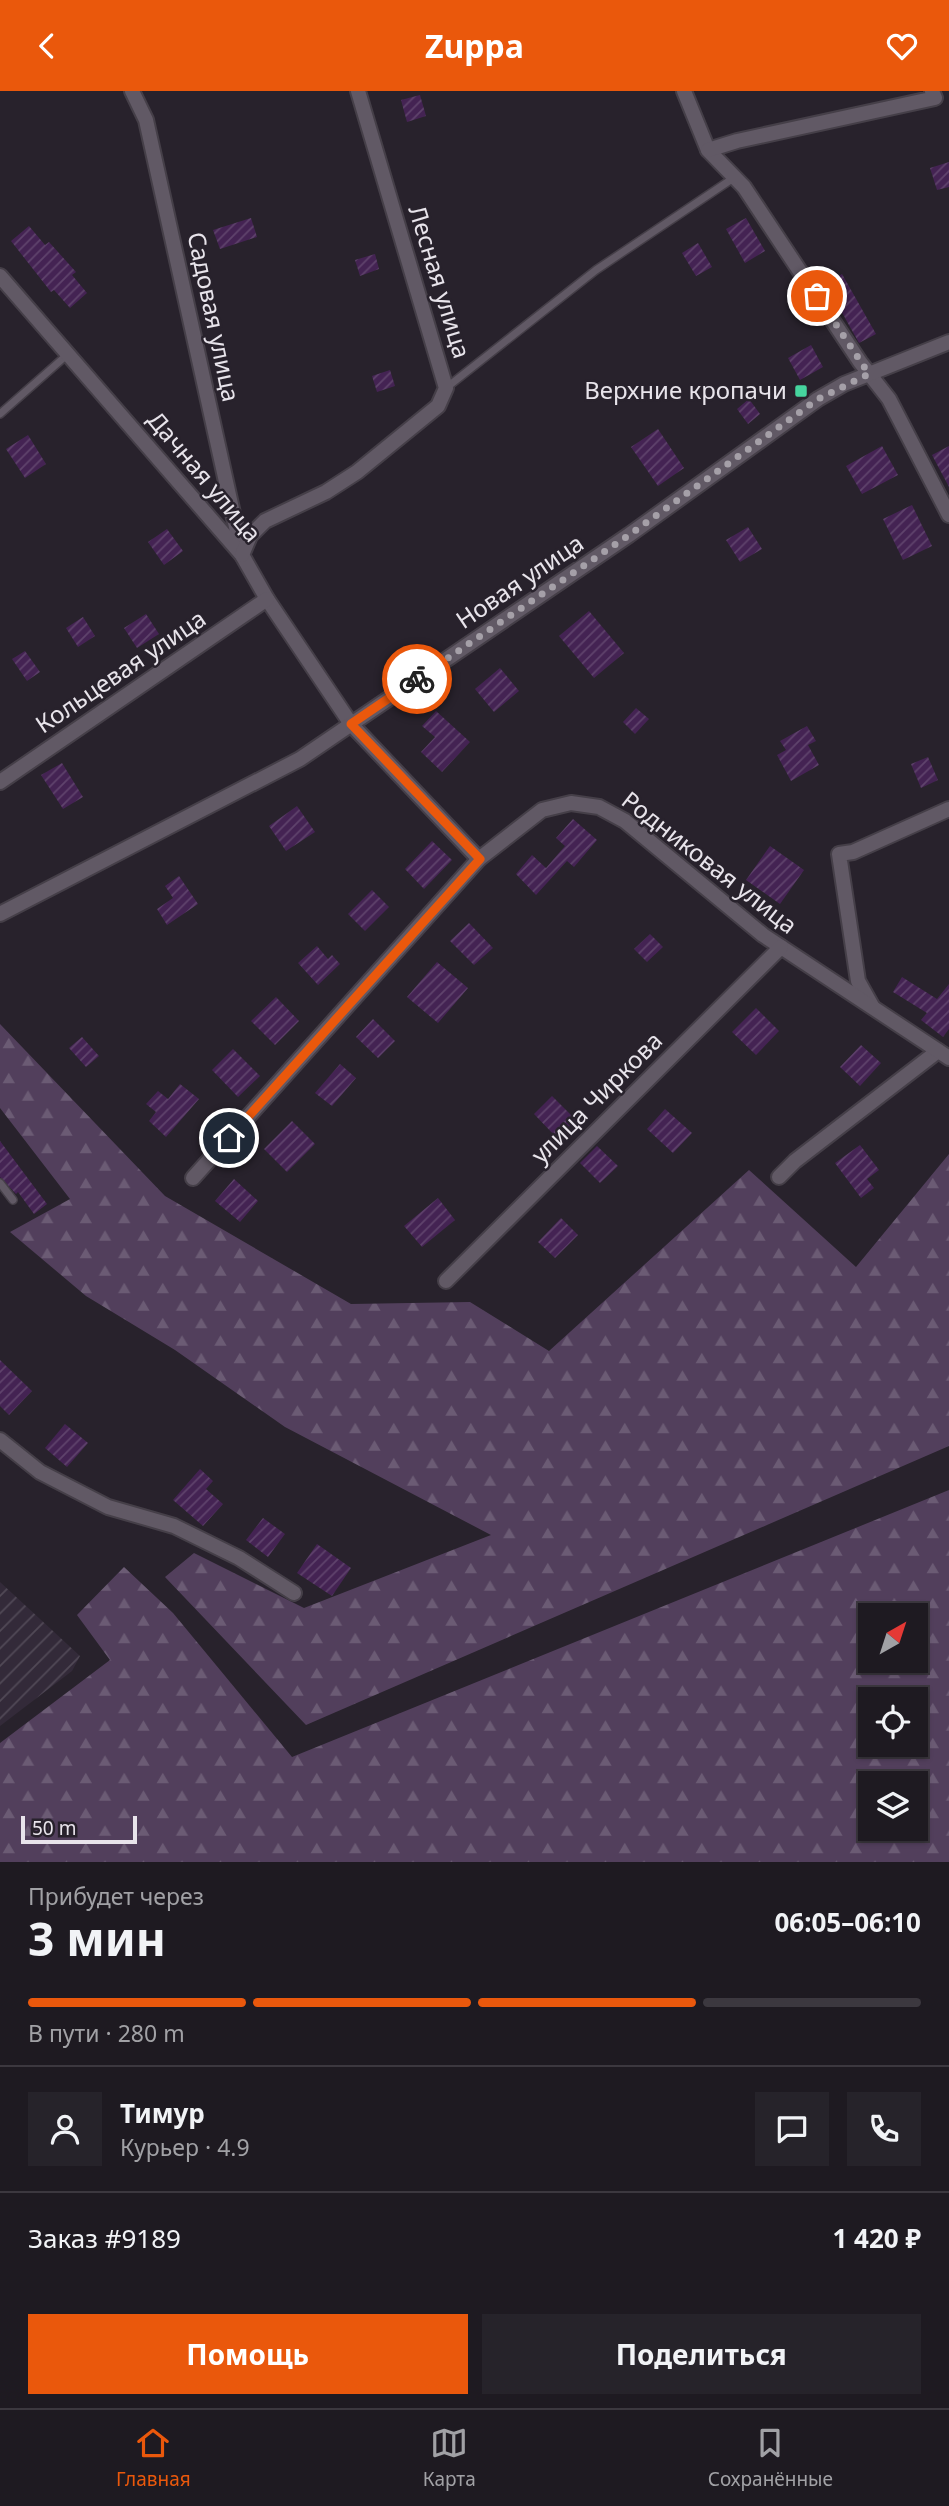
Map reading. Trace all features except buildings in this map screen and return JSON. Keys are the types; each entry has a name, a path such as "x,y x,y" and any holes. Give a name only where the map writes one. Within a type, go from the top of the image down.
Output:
{"street":[{"name":"Садовая улица","path":"132,91 146,120 242,555"},
{"name":"Лесная улица","path":"242,555 250,535 265,521 326,492 357,472 438,407 446,388 358,91"},
{"path":"684,91 708,150 735,177 902,422 949,515"},
{"path":"708,150 934,98 932,91"},
{"name":"Дачная улица","path":"0,276 242,555 267,599 351,724 480,859"},
{"name":"Новая улица","path":"0,914 300,759 629,535 818,399 869,374 949,342"},
{"name":"Кольцевая улица","path":"0,782 267,599"},
{"name":"Родниковая улица","path":"193,1178 480,859 542,810 571,803 598,807 625,821 781,947 944,1055"},
{"path":"875,1010 858,981 839,854 853,852 949,809"},
{"name":"улица Чиркова","path":"446,1281 781,947"},
{"path":"779,1177 795,1161 944,1055"},
{"path":"0,1440 40,1472 108,1507 174,1526 239,1558 294,1593"}],"lane":[{"path":"446,388 596,270 735,177"},
{"path":"0,414 69,353"},
{"path":"0,1183 13,1200"}],"shaded area":[{"path":"0,1582 80,1656 72,1671 0,1726"}],"green space":[{"path":"0,1024 165,1196 351,1304 470,1302 549,1351 749,1170 856,1267 949,1154 949,1446 306,1725 165,1577 194,1553 304,1608 491,1535 285,1427 175,1350 86,1296 10,1232 70,1199 0,1108"},
{"path":"949,1490 949,1862 0,1862 0,1743 110,1660 77,1615 124,1567 173,1613 292,1757"}],"way so far":[{"path":"417,679 629,535 818,399 869,374 817,296"}],"place":[{"name":"Верхние кропачи","path":"801,391"}],"route":[{"path":"229,1138 480,859 351,724 417,679"}]}
